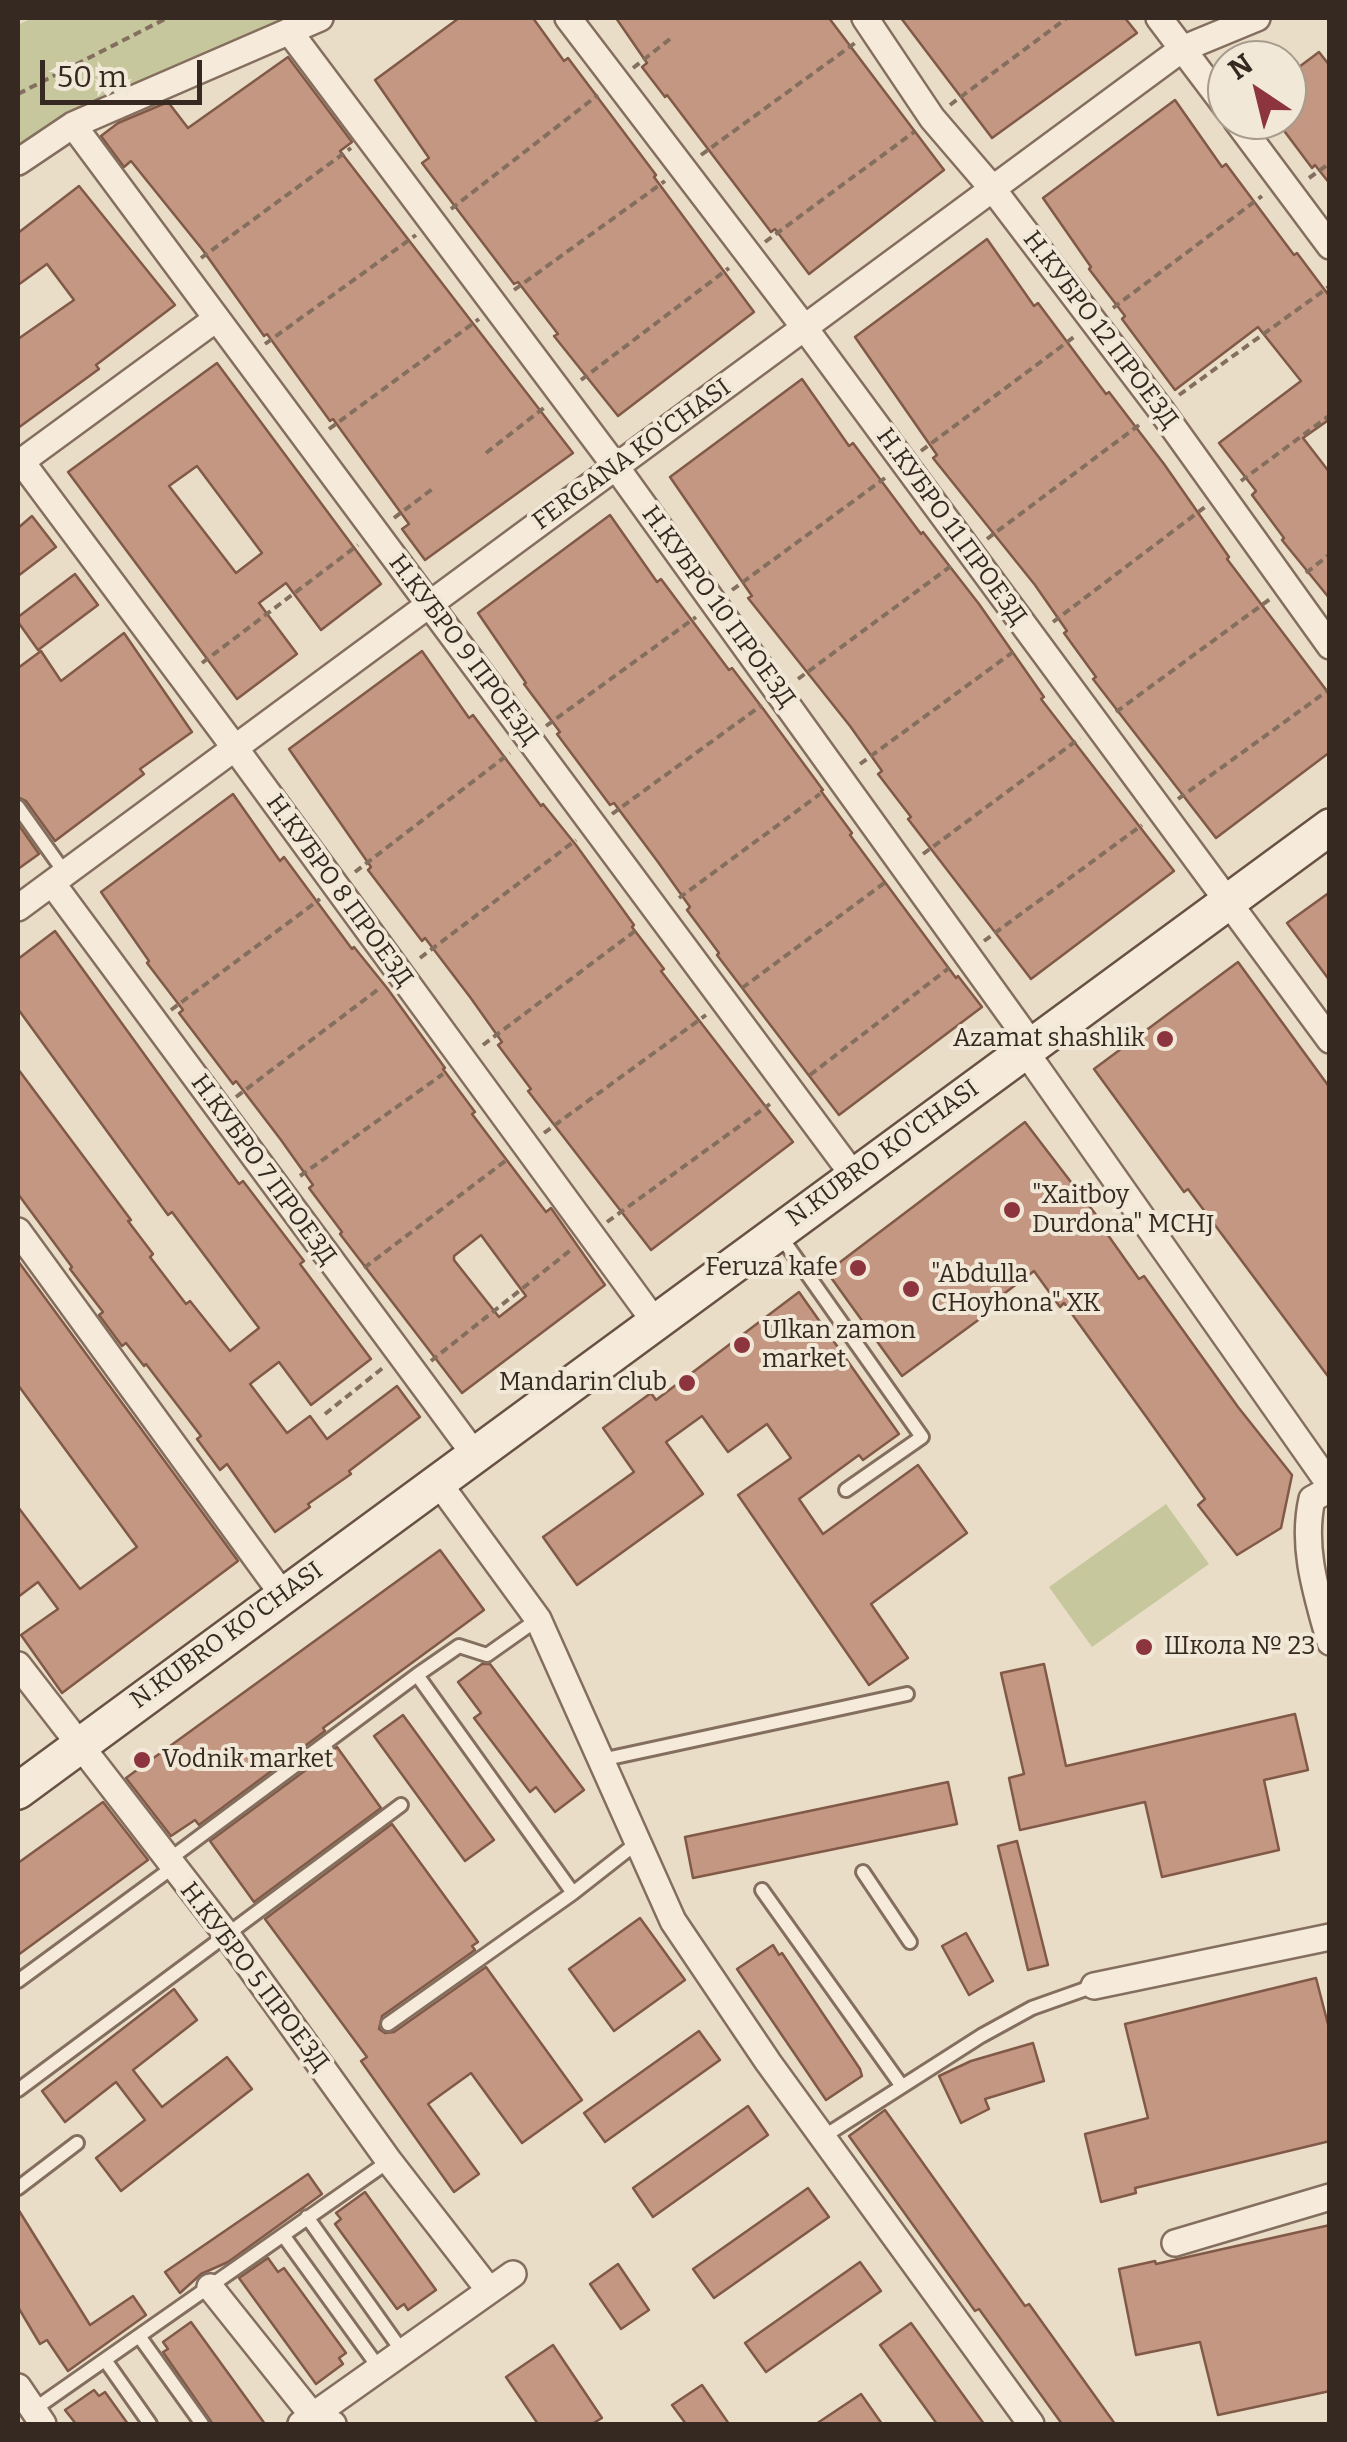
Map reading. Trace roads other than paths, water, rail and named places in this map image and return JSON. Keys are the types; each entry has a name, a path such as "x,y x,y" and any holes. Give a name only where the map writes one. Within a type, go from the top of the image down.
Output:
{"street":[{"path":"18,162 73,125 320,18"},
{"name":"Н.КУБРО 11 ПРОЕЗД","path":"568,18 804,327 1330,1040"},
{"name":"Н.КУБРО 12 ПРОЕЗД","path":"865,18 932,118 992,188 1223,494 1330,646"},
{"path":"1159,18 1207,81"},
{"name":"FERGANA KO'CHASI","path":"18,908 1182,48 1256,18"},
{"name":"Н.КУБРО 10 ПРОЕЗД","path":"289,31 616,467 968,953 1028,1048 1330,1487"},
{"name":"Н.КУБРО 9 ПРОЕЗД","path":"73,125 854,1176"},
{"path":"1251,140 1330,246"},
{"path":"19,461 216,319"},
{"name":"Н.КУБРО 8 ПРОЕЗД","path":"19,461 235,748 655,1322"},
{"name":"N.KUBRO KO'CHASI","path":"18,1791 1330,827"},
{"name":"Н.КУБРО 7 ПРОЕЗД","path":"59,878 279,1191 475,1455"},
{"path":"18,1230 283,1595"},
{"path":"438,1482 538,1619 673,1921 822,2137 1031,2424"},
{"path":"1330,1487 1312,1499 1307,1523 1311,1572 1330,1642"},
{"name":"Н.КУБРО 5 ПРОЕЗД","path":"18,1665 227,1935 488,2290"},
{"path":"1094,1986 1330,1937"},
{"path":"1175,2243 1330,2197"},
{"path":"210,2287 315,2422 379,2368 513,2274"},
{"path":"18,2387 38,2417"}],"lane":[{"path":"18,807 59,878"},
{"path":"778,1232 922,1437 846,1490"},
{"path":"18,1981 458,1646 488,1656 538,1619"},
{"path":"416,1676 573,1893"},
{"path":"601,1760 907,1694"},
{"path":"18,2090 401,1804"},
{"path":"388,2024 638,1842"},
{"path":"862,1872 910,1942"},
{"path":"762,1890 901,2085"},
{"path":"822,2137 1032,2008 1094,1986"},
{"path":"18,2188 77,2143"},
{"path":"38,2417 105,2360 390,2160"},
{"path":"308,2217 402,2352"},
{"path":"283,2235 379,2368"},
{"path":"139,2336 202,2424"},
{"path":"105,2360 150,2424"}],"place":[{"name":"Azamat shashlik","path":"1165,1039"},
{"name":"\"Xaitboy Durdona\" MCHJ","path":"1012,1210"},
{"name":"Feruza kafe","path":"858,1268"},
{"name":"\"Abdulla CHoyhona\" XK","path":"911,1289"},
{"name":"Ulkan zamon market","path":"742,1345"},
{"name":"Mandarin club","path":"687,1383"},
{"name":"Школа № 23","path":"1144,1647"},
{"name":"Vodnik market","path":"142,1760"}]}
